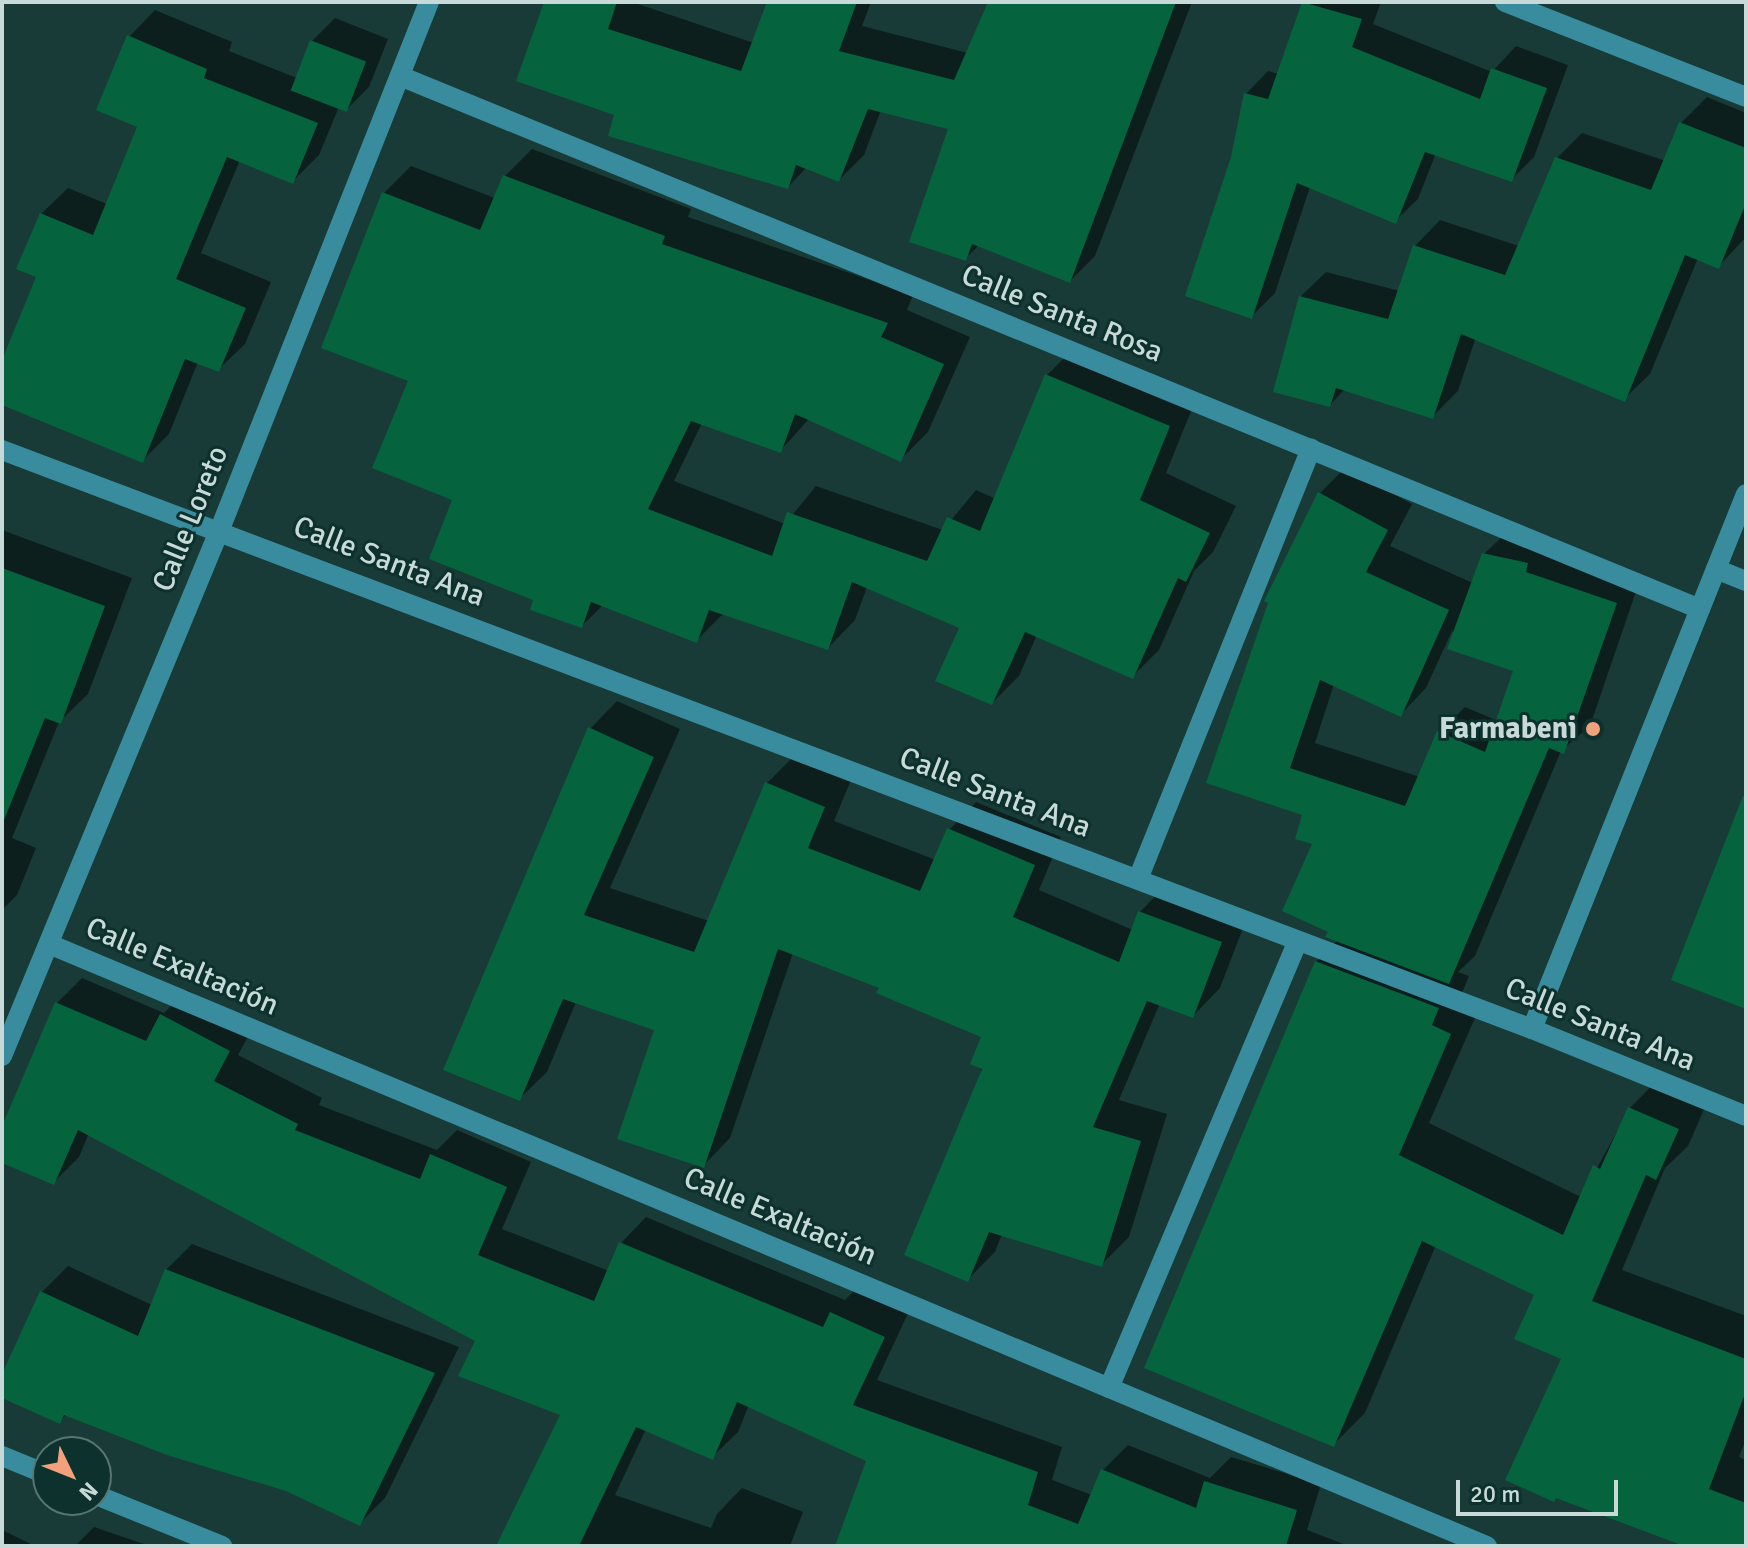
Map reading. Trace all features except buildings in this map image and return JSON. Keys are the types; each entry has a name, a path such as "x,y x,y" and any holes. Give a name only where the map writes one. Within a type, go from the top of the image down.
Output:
{"street":[{"name":"Calle Loreto","path":"2,1056 220,529 429,2"},
{"path":"1505,2 1746,97"},
{"name":"Calle Santa Rosa","path":"400,76 1700,609"},
{"path":"1138,879 1311,448"},
{"name":"Calle Santa Ana","path":"2,450 220,529 1532,1029 1746,1116"},
{"path":"1532,1029 1746,494"},
{"path":"1716,569 1746,581"},
{"path":"1109,1388 1298,941"},
{"name":"Calle Exaltación","path":"49,944 1487,1546"},
{"path":"2,1456 32,1468"},
{"path":"112,1501 222,1546"}],"place":[{"name":"Farmabeni","path":"1593,729"}]}
